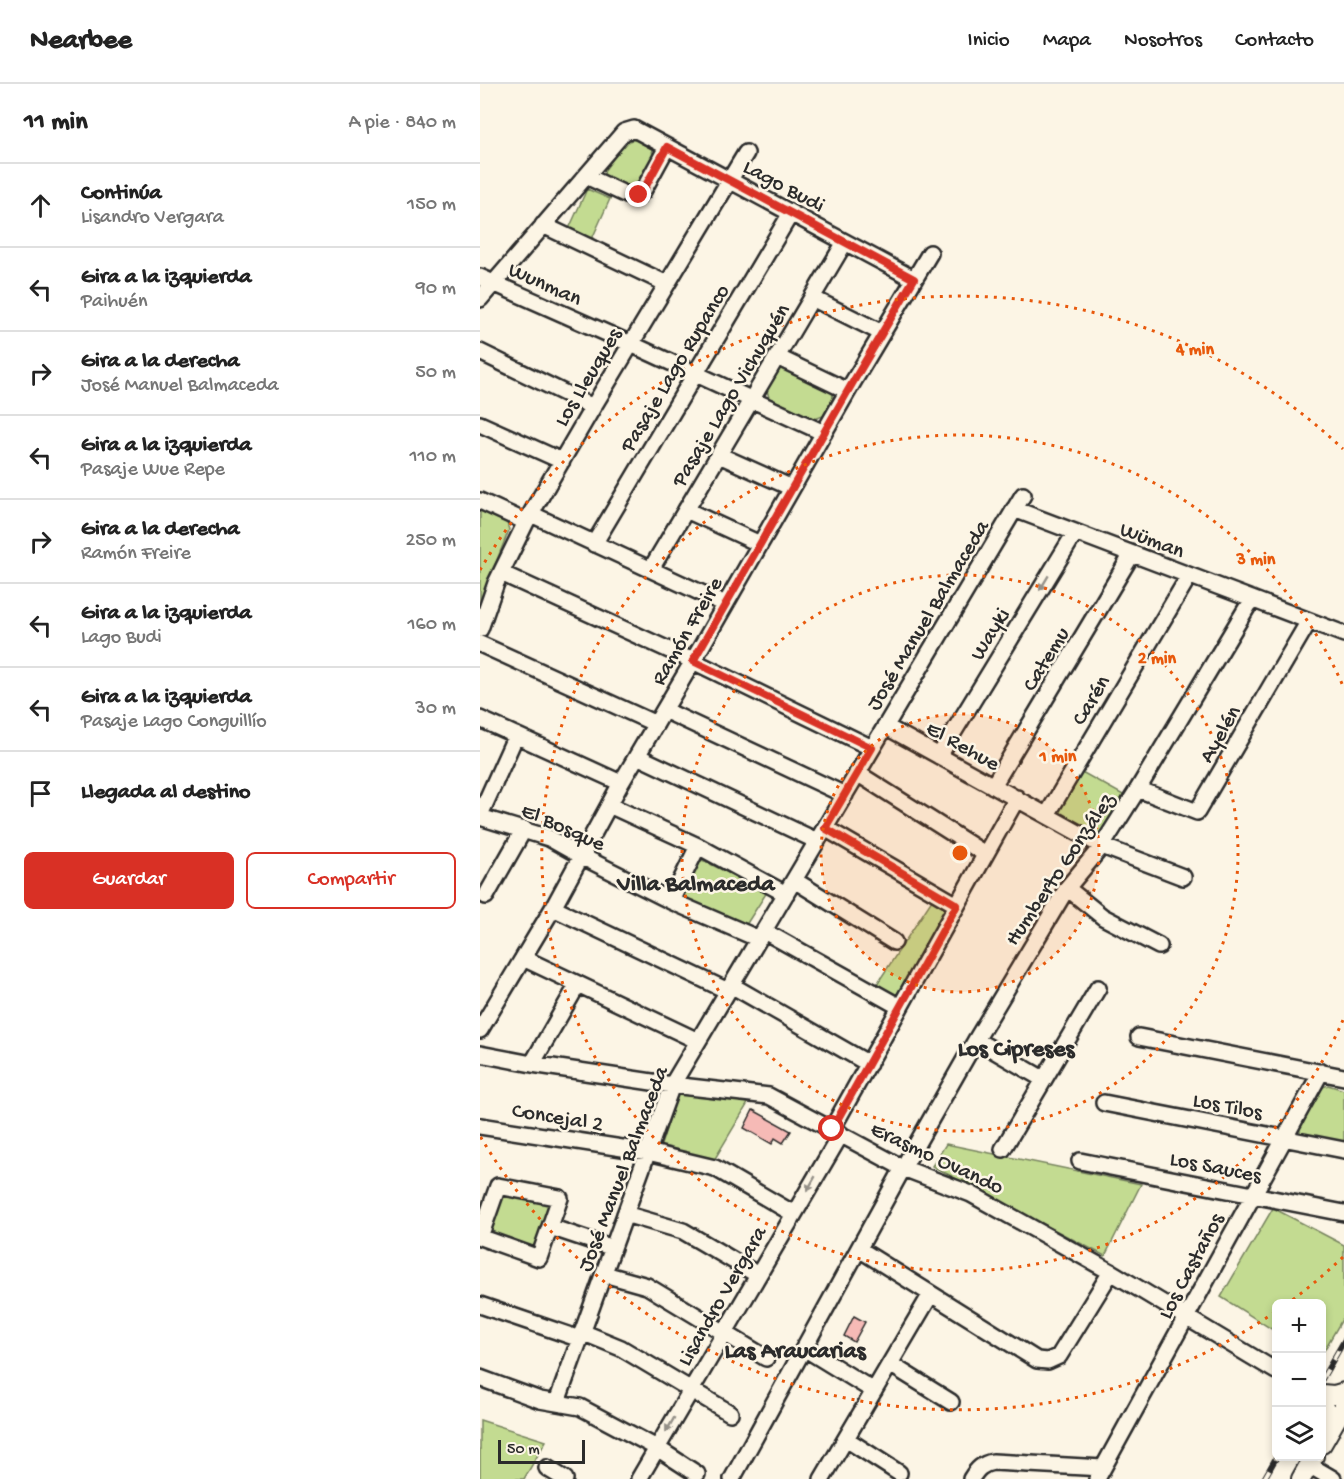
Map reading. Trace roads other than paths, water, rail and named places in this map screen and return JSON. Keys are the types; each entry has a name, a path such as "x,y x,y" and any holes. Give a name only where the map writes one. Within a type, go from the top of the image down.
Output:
{"main road":[{"path":"1326,1396 1334,1395 1343,1403 1326,1436"}],"street":[{"name":"Lago Budi","path":"586,176 624,132 634,129 914,279"},
{"path":"480,299 487,280 543,225 586,176 629,196 639,195 667,147"},
{"name":"Los Lleuques","path":"480,629 501,573 528,518 746,153"},
{"name":"Pasaje Lago Rupanco","path":"594,544 791,213"},
{"path":"543,225 667,284"},
{"name":"Pasaje Lago Vichuquén","path":"651,569 845,242"},
{"name":"Ramón Freire","path":"480,1030 553,908 621,783 930,253"},
{"name":"Wunman","path":"487,280 824,433"},
{"path":"812,298 882,333"},
{"path":"480,352 593,407"},
{"path":"777,357 848,391"},
{"path":"480,424 562,462"},
{"path":"719,455 792,488"},
{"name":"José Manuel Balmaceda","path":"557,1402 672,1085 1023,495"},
{"path":"480,501 594,544 725,604"},
{"name":"Wüman","path":"1014,509 1344,634"},
{"path":"686,510 760,544"},
{"name":"Wayki","path":"939,756 1075,533"},
{"name":"Catemu","path":"993,786 1132,554"},
{"path":"501,573 693,661 872,748"},
{"name":"Carén","path":"1047,815 1189,576"},
{"name":"Humberto González","path":"732,1479 976,1040 1067,888 1102,846 1138,789 1252,599"},
{"name":"Ayelén","path":"1138,789 1197,813 1310,621"},
{"path":"480,644 656,724"},
{"path":"664,710 845,795"},
{"path":"480,719 621,783"},
{"name":"El Rehue","path":"885,726 1102,846 1183,877"},
{"path":"480,816 516,735"},
{"path":"637,756 821,834 957,905"},
{"path":"857,773 986,854"},
{"name":"Lisandro Vergara","path":"639,1479 794,1215 869,1064 1017,798"},
{"path":"609,805 698,846 786,894"},
{"name":"El Bosque","path":"480,816 549,838 671,901 761,935 900,1007"},
{"path":"486,896 524,830"},
{"path":"671,901 698,846"},
{"path":"794,880 894,942"},
{"path":"1067,888 1103,917 1159,946"},
{"path":"553,908 729,988 869,1064"},
{"path":"523,958 698,1041"},
{"path":"532,1064 578,984"},
{"path":"1003,1149 1098,988"},
{"path":"1139,1037 1344,1077"},
{"path":"976,1040 1043,1079"},
{"name":"Erasmo Ovando","path":"480,1054 672,1085 769,1096 903,1168 971,1194 1111,1272 1272,1369"},
{"name":"Los Castaños","path":"1100,1474 1321,1072"},
{"name":"Los Tilos","path":"1104,1103 1344,1150"},
{"name":"Concejal 2","path":"480,1126 648,1152 714,1168 794,1215"},
{"name":"Los Sauces","path":"1080,1161 1344,1213"},
{"path":"498,1185 560,1198 550,1227 539,1258 480,1237 498,1185"},
{"path":"625,1214 683,1231 758,1275"},
{"path":"550,1227 613,1248"},
{"path":"859,1249 1037,1360 1048,1361 1059,1356 1111,1272"},
{"path":"604,1274 647,1286 766,1358"},
{"path":"822,1479 931,1294"},
{"path":"480,1305 621,1348 730,1413"},
{"path":"804,1348 874,1391"},
{"path":"890,1364 951,1402"},
{"path":"480,1378 540,1400 580,1407 657,1448 697,1474"},
{"path":"846,1439 899,1473"},
{"path":"971,1479 978,1468 993,1462 1100,1474"},
{"path":"1308,1467 1333,1479"},
{"path":"547,1468 566,1479"}],"railway":[{"path":"1326,1372 1344,1341"},
{"path":"1264,1479 1274,1461"}],"district":[{"name":"Villa Balmaceda","path":"696,882"},
{"name":"Los Cipreses","path":"1016,1047"},
{"name":"Las Araucarias","path":"795,1349"}]}
